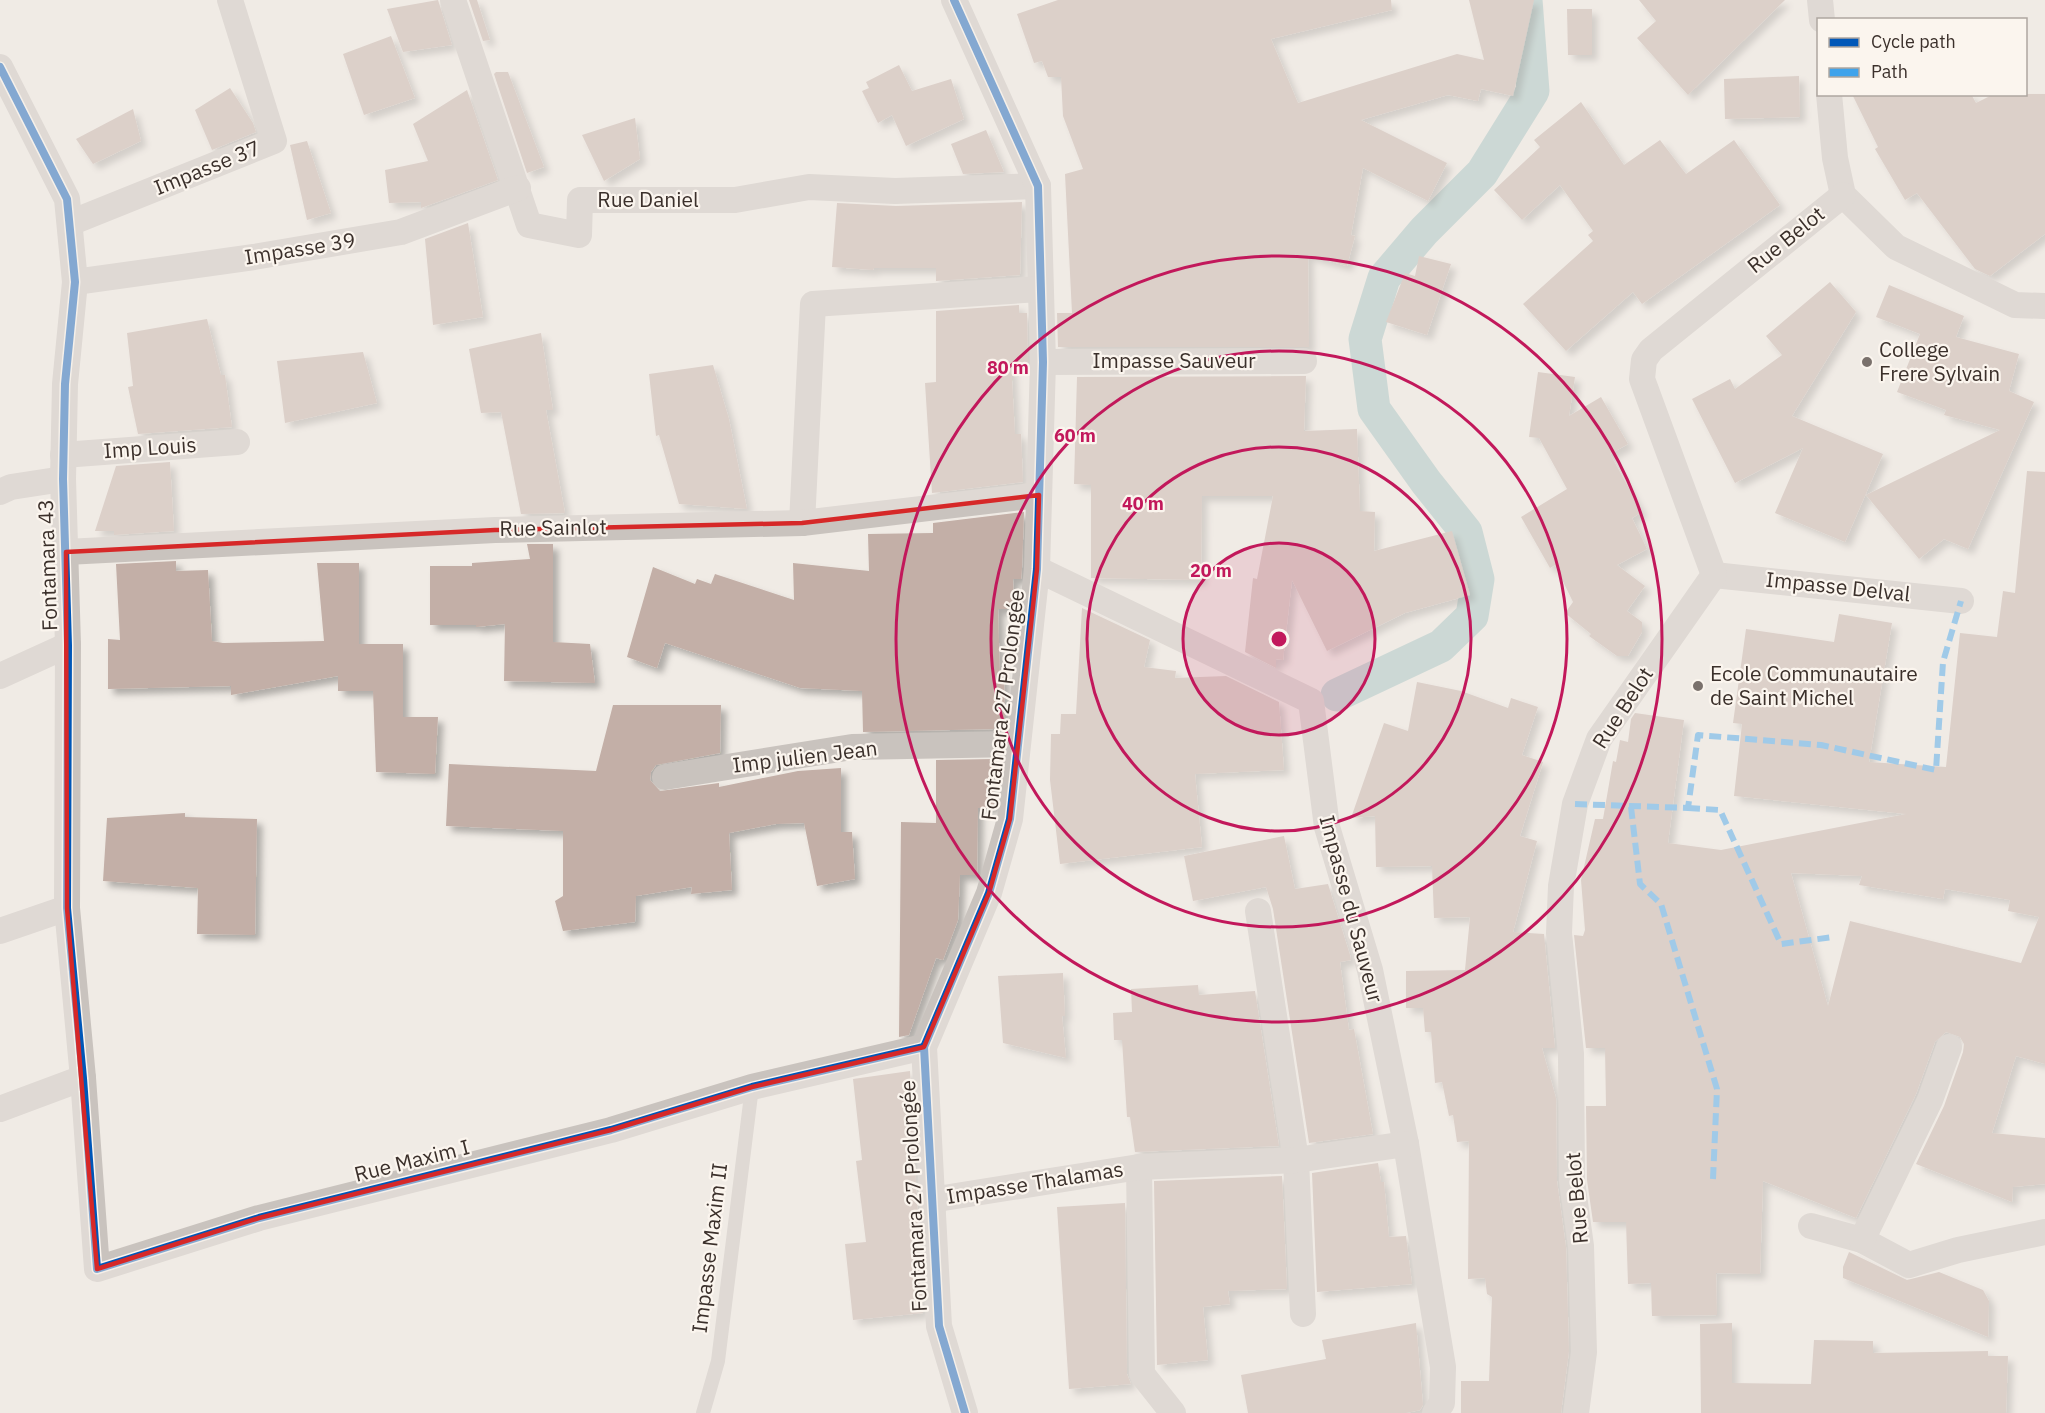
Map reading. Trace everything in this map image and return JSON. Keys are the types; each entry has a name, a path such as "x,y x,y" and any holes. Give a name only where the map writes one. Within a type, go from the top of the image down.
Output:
{"street":[{"name":"Impasse 37","path":"70,223 274,141 230,0"},
{"name":"Rue Daniel","path":"453,0 529,225 579,235 580,200 735,200 809,187 895,191 1038,186"},
{"name":"Fontamara 27 Prolongée","path":"954,0 1038,186 1043,362 1037,569 1010,819 989,893 924,1047 939,1326 965,1413"},
{"path":"1820,0 1822,18"},
{"name":"Fontamara 43","path":"0,67 67,199 75,282 65,384 63,467 68,645 67,908 83,1078"},
{"path":"1829,96 1835,158 1843,195 1896,247 2015,305 2045,306"},
{"name":"Impasse 39","path":"75,282 254,257 401,232 518,188"},
{"name":"Rue Belot","path":"1576,1413 1584,1352 1581,1246 1572,1181 1571,1054 1559,933 1561,886 1575,804 1599,739 1714,575 1642,379 1644,360 1651,350 1843,195"},
{"path":"802,523 813,304 1040,289"},
{"name":"Impasse Sauveur","path":"1043,362 1304,361"},
{"name":"Imp Louis","path":"0,492 63,467 237,442"},
{"name":"Rue Sainlot","path":"66,552 495,530 802,523 1039,495"},
{"name":"Impasse du Sauveur","path":"1037,569 1311,701 1327,827 1370,970 1406,1144 1443,1367 1442,1403 1435,1413"},
{"name":"Impasse Delval","path":"1714,575 1961,601"},
{"path":"0,676 68,645"},
{"name":"Imp julien Jean","path":"665,777 852,747 1017,744"},
{"path":"0,931 67,908"},
{"path":"1258,911 1296,1160 1303,1314"},
{"name":"Rue Maxim I","path":"83,1078 97,1269 259,1218 611,1130 752,1087 924,1047"},
{"path":"1862,1240 1930,1100 1949,1047"},
{"path":"0,1108 83,1078"},
{"name":"Impasse Thalamas","path":"931,1200 1139,1167 1296,1160 1406,1144"},
{"path":"1139,1167 1142,1374 1173,1413"},
{"path":"1811,1226 1862,1240 1909,1265 1959,1250 2045,1232"}],"lane":[{"name":"Impasse Maxim II","path":"704,1413 718,1361 752,1087"}],"highlighted area":[{"path":"1039,495 1037,569 1010,819 989,893 924,1047 752,1087 611,1130 259,1218 97,1269 67,908 66,552 495,530 802,523"}],"building":[{"path":"438,0 452,45 403,52 387,9"},
{"path":"469,0 477,0 490,40 483,41"},
{"path":"1058,0 1391,0 1392,10 1271,39 1298,103 1457,54 1484,60 1469,0 1534,0 1513,96 1481,89 1478,101 1448,95 1361,120 1447,163 1428,201 1363,168 1351,235 1355,236 1347,266 1308,255 1309,347 1058,347 1057,313 1072,313 1065,174 1083,169 1063,116 1061,77 1048,77 1042,61 1034,63 1017,14"},
{"path":"1639,0 1785,0 1688,95 1637,38 1656,21"},
{"path":"1567,9 1592,9 1592,55 1568,55"},
{"path":"391,36 415,98 364,115 343,54"},
{"path":"899,65 912,91 951,79 964,119 906,146 892,115 878,123 862,91 869,88 866,82"},
{"path":"508,72 544,167 527,173 494,74"},
{"path":"1799,76 1800,117 1725,119 1724,79"},
{"path":"230,88 253,123 256,132 212,150 195,110"},
{"path":"467,90 498,180 421,208 421,202 389,203 385,170 428,161 413,124"},
{"path":"2045,94 2045,234 1990,276 1975,269 1917,193 1905,200 1875,149 1878,147 1853,96 1972,96 1976,103 1990,96"},
{"path":"1581,102 1624,165 1660,140 1686,174 1734,140 1780,205 1642,304 1633,292 1566,351 1523,304 1593,241 1588,235 1593,231 1560,185 1522,220 1494,190 1540,147 1534,140"},
{"path":"133,109 141,141 93,164 76,139"},
{"path":"635,118 640,159 604,181 582,135"},
{"path":"986,130 1004,172 963,174 951,144"},
{"path":"307,141 331,213 307,220 290,145"},
{"path":"1022,202 1020,275 936,281 936,268 874,268 873,270 832,267 837,203 896,206"},
{"path":"468,223 483,317 433,325 425,239"},
{"path":"1419,256 1451,264 1427,335 1386,322 1405,273 1415,276"},
{"path":"1830,282 1856,312 1792,416 1883,454 1845,542 1775,513 1803,448 1735,483 1692,399 1730,379 1735,389 1782,355 1766,336"},
{"path":"1889,285 1964,316 1956,337 2019,354 2009,391 2034,402 1968,549 1944,539 1919,559 1866,495 2000,430 1944,415 1946,410 1897,392 1920,334 1876,317"},
{"path":"1019,305 1019,313 1027,313 1028,362 1011,362 1015,434 1021,434 1023,482 932,493 925,383 936,382 936,311"},
{"path":"207,319 221,375 225,375 232,427 138,434 128,387 133,386 127,333"},
{"path":"541,333 553,410 546,410 565,513 521,514 501,412 481,413 469,349"},
{"path":"363,352 377,403 285,423 277,361"},
{"path":"713,365 729,419 747,509 679,504 659,435 656,436 649,374"},
{"path":"1538,372 1575,377 1569,416 1601,397 1628,444 1610,454 1642,512 1632,518 1647,549 1617,565 1645,586 1627,611 1642,622 1642,632 1628,656 1617,656 1589,636 1591,634 1565,613 1573,602 1555,565 1550,568 1521,517 1567,489 1539,438 1529,437"},
{"path":"1306,376 1304,431 1357,429 1360,511 1375,512 1374,551 1452,531 1470,595 1405,613 1327,651 1292,580 1283,660 1276,659 1276,668 1245,652 1253,578 1257,579 1273,496 1202,496 1201,580 1091,578 1091,485 1074,484 1077,377"},
{"path":"170,462 174,531 114,535 114,531 95,531 116,466"},
{"path":"2027,471 2045,472 2045,1064 2016,1056 1992,1133 2045,1138 2045,1184 2013,1187 2012,1202 1916,1164 1944,1106 1963,1052 1964,1044 1960,1037 1946,1032 1935,1042 1916,1094 1856,1218 1763,1181 1760,1274 1716,1273 1717,1315 1652,1316 1651,1283 1628,1284 1626,1222 1593,1222 1587,1180 1586,1106 1606,1106 1605,1048 1586,1048 1574,935 1583,936 1585,930 1581,880 1595,819 1603,819 1613,761 1616,762 1620,740 1628,742 1631,719 1635,713 1684,720 1668,843 1721,850 1906,814 1734,796 1742,724 1733,723 1746,629 1834,642 1839,614 1892,623 1869,762 1946,767 1960,633 1997,637 2003,591 2015,593","holes":["1791,873 1862,876 1859,885 1943,899 1945,889 2010,900 2008,911 2039,917 2021,963 1850,921 1828,1006"]},
{"path":"1024,512 1021,579 1013,579 1014,609 998,609 1000,676 1004,675 1005,721 994,723 994,729 863,732 862,691 800,688 665,643 657,668 627,657 653,567 695,584 697,579 711,584 715,574 794,600 793,563 869,571 868,534 933,533 933,523"},
{"path":"527,544 553,544 553,642 590,644 595,683 504,681 505,624 476,627 476,625 430,625 430,566 472,566 472,563 530,559"},
{"path":"176,561 176,571 208,570 212,641 223,643 324,641 317,563 359,563 359,644 403,644 403,717 438,717 435,774 376,772 373,691 338,691 338,676 231,695 231,686 108,689 108,639 120,640 116,564"},
{"path":"1082,608 1150,640 1144,667 1176,671 1175,678 1226,676 1279,702 1284,770 1195,774 1202,847 1060,864 1050,780 1051,734 1060,734 1061,714 1076,714"},
{"path":"1417,682 1461,691 1508,708 1511,698 1538,707 1522,755 1543,762 1520,836 1537,841 1513,932 1544,934 1555,1048 1542,1048 1556,1098 1557,1181 1566,1247 1569,1351 1561,1413 1461,1413 1461,1381 1489,1381 1492,1297 1487,1294 1485,1278 1468,1279 1469,1141 1457,1142 1453,1115 1449,1116 1442,1082 1435,1083 1431,1032 1425,1032 1423,1008 1406,1008 1406,971 1465,970 1470,917 1434,918 1432,866 1376,867 1375,816 1351,818 1384,723 1408,731"},
{"path":"613,705 721,705 720,753 656,765 651,772 650,780 660,791 719,783 719,787 798,771 841,768 841,832 852,832 855,879 817,886 804,823 776,824 729,833 732,890 691,894 692,887 636,896 635,922 563,931 555,901 563,896 563,831 446,826 449,764 596,771"},
{"path":"994,759 994,808 978,808 977,875 960,875 958,920 943,960 936,958 909,1035 899,1037 901,822 936,823 936,760"},
{"path":"185,813 185,817 257,819 255,935 197,934 198,888 103,881 107,818"},
{"path":"1284,836 1295,889 1328,884 1350,955 1351,960 1340,962 1349,1030 1354,1029 1373,1134 1309,1143 1273,909 1266,887 1193,901 1184,856"},
{"path":"1063,973 1065,1016 1062,1016 1066,1058 1003,1043 998,976"},
{"path":"1198,985 1199,995 1255,991 1279,1146 1135,1152 1130,1117 1127,1117 1122,1040 1114,1040 1113,1013 1132,1012 1131,989"},
{"path":"910,1071 923,1313 853,1320 845,1244 866,1242 856,1161 862,1160 853,1079"},
{"path":"1378,1163 1381,1182 1384,1182 1389,1237 1406,1236 1412,1284 1317,1292 1312,1173"},
{"path":"1282,1176 1287,1289 1228,1291 1230,1304 1203,1307 1208,1360 1157,1365 1154,1181"},
{"path":"1125,1203 1127,1374 1131,1384 1069,1389 1057,1207"},
{"path":"1849,1252 1907,1280 1939,1272 1983,1290 1989,1301 1988,1337 1843,1278 1843,1267"},
{"path":"1416,1323 1423,1405 1420,1410 1406,1413 1248,1413 1241,1375 1326,1359 1322,1340"},
{"path":"1732,1323 1732,1383 1811,1384 1814,1340 1873,1341 1873,1353 1988,1351 1988,1356 2008,1356 2006,1413 1701,1413 1700,1324"}],"waterway":[{"path":"1337,695 1441,646 1472,616 1478,579 1466,532 1426,482 1374,409 1365,339 1384,278 1424,231 1482,173 1533,91 1526,0"}],"marked path":[{"path":"1575,804 1688,808 1698,735 1821,745 1936,770 1943,662 1961,601"},
{"path":"1631,807 1640,884 1661,904 1717,1089 1713,1179"},
{"path":"1688,808 1720,810 1781,944 1833,937"}],"cycle path":[{"path":"954,0 1038,186 1043,362 1037,569 1010,819 989,893 924,1047 939,1326 965,1413"},
{"path":"0,67 67,199 75,282 65,384 63,479 68,645 67,908 83,1078 97,1269 259,1218 611,1130 752,1087 924,1047"}],"place":[{"name":"College Frere Sylvain","path":"1867,362"},
{"name":"Ecole Communautaire de Saint Michel","path":"1698,686"}]}
